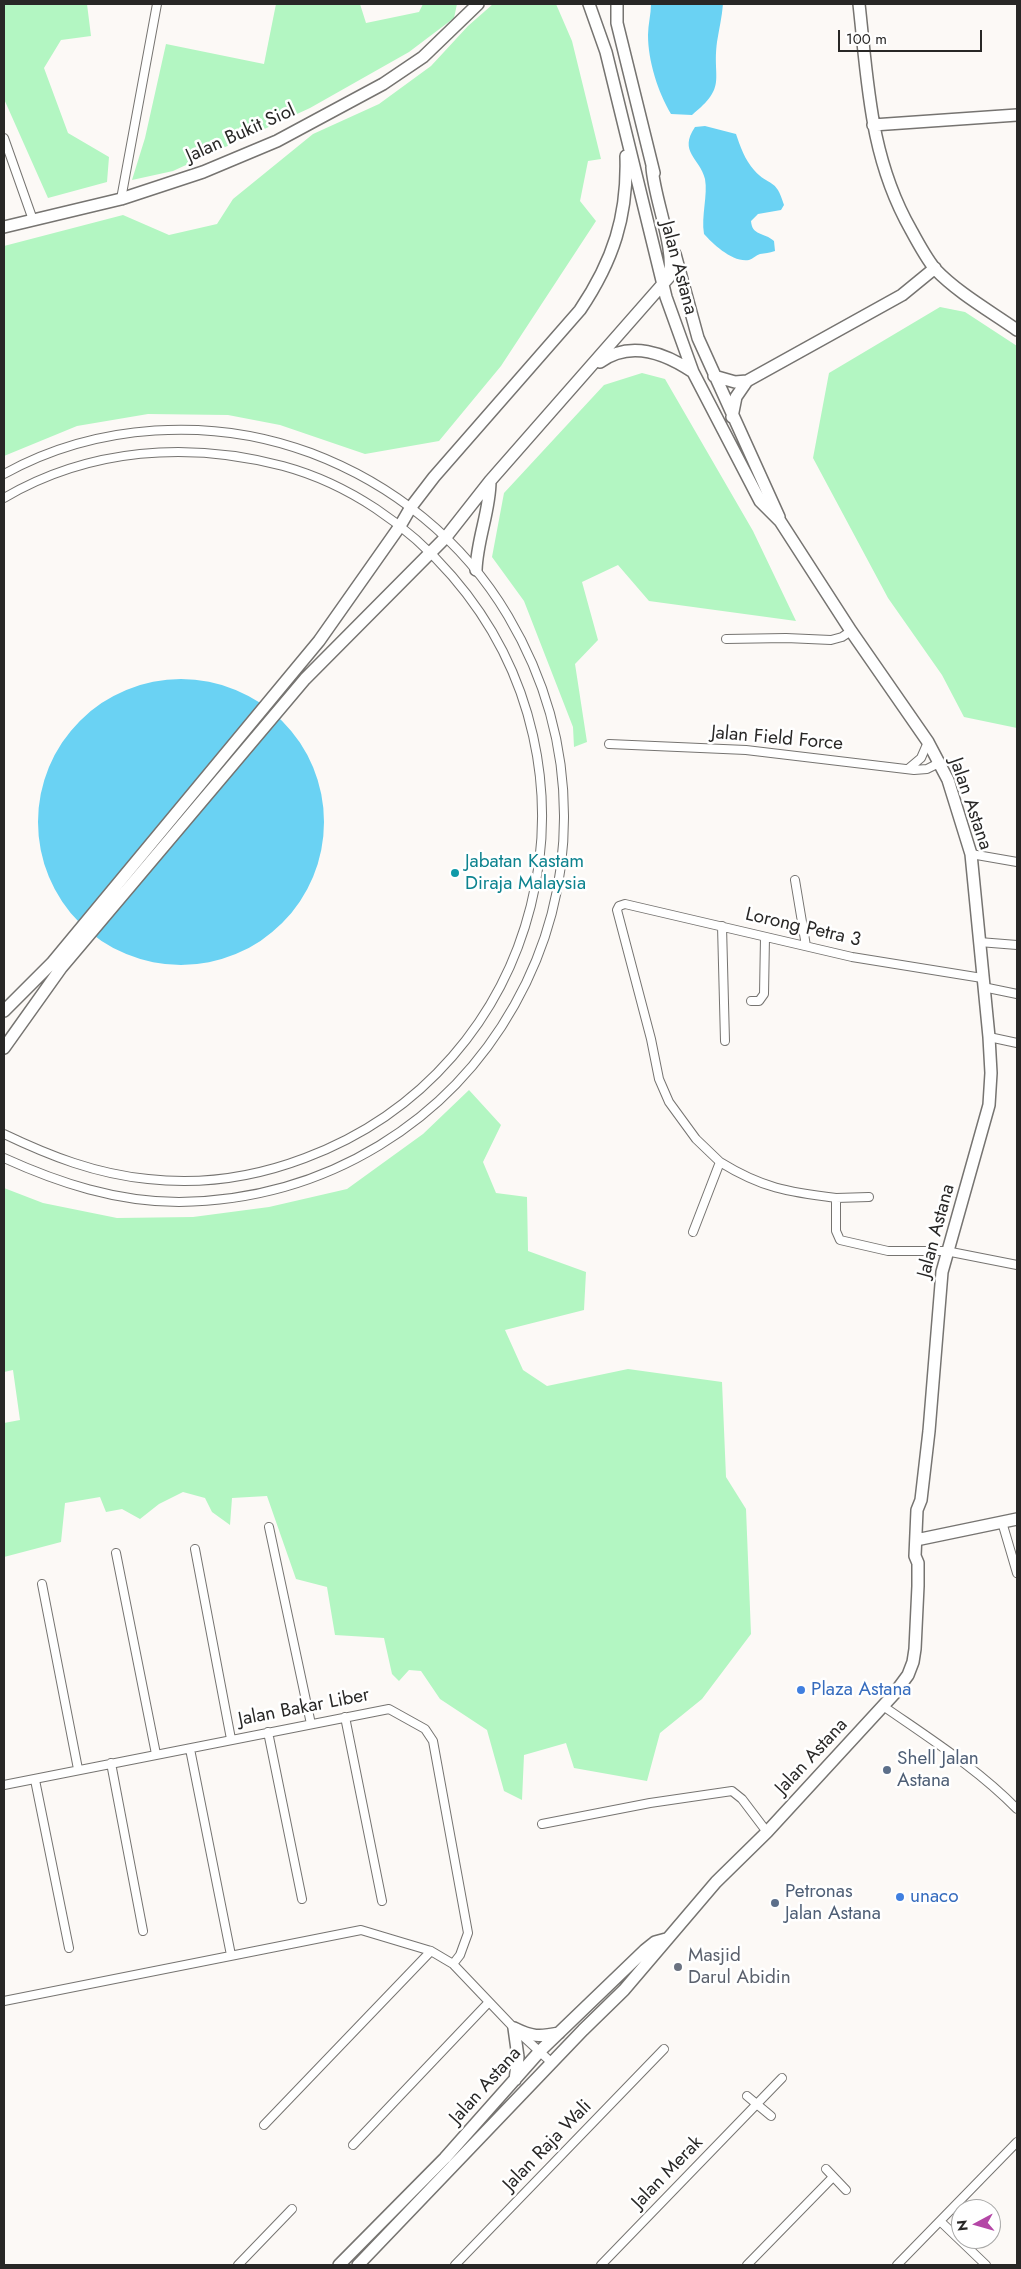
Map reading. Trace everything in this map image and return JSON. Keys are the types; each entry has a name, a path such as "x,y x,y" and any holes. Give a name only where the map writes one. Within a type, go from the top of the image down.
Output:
{"main road":[{"path":"465,17 470,4"},
{"name":"Jalan Bukit Siol","path":"4,227 121,199 204,172 277,141 391,78 423,57 478,4"},
{"name":"Jalan Astana","path":"358,2265 624,1990 716,1882 767,1832 883,1706 908,1675 913,1662 918,1563 915,1556 919,1540 917,1510 921,1500 929,1431 939,1294 946,1251 989,1105 991,1073 989,1037 971,854 956,805 940,763 928,742 851,631 780,521 760,501 693,372 662,284 606,52 589,4"},
{"name":"Jalan Astana","path":"618,4 618,23 689,309 714,376 771,497 780,521"},
{"path":"859,4 873,125 879,156 889,188 917,242 935,268 955,286 1017,330"},
{"path":"873,125 1017,115"},
{"path":"4,1048 56,965 319,641 400,526 411,507 469,436 580,310 609,261 623,209 627,188 625,132"},
{"path":"4,1011 56,965 305,679 446,537 490,481 669,277 670,257 653,186 652,166"},
{"path":"714,376 735,382 747,380 902,295 935,268"},
{"path":"587,372 607,357 618,353 646,350 666,356 693,372"},
{"path":"732,417 736,397 747,380"},
{"path":"476,570 477,551 490,499 490,481"},
{"path":"919,1540 1017,1519"},
{"name":"Jalan Astana","path":"339,2265 445,2158 559,2032 645,1950 655,1942 666,1939"},
{"path":"514,2028 529,2036 559,2032"},
{"path":"514,2028 518,2057 515,2082"},
{"path":"369,2265 375,2248"}],"street":[{"path":"121,199 157,4"},
{"path":"4,138 33,220"},
{"path":"4,474 66,447 114,435 164,430 214,431 254,437 286,445 332,461 368,479 411,507 446,537 476,570 515,628 537,673 550,711 559,750 564,806 562,861 551,916 533,969 518,1000 482,1056 434,1106 406,1128 365,1154 330,1171 274,1190 226,1199 178,1202 150,1200 80,1188 40,1174 4,1158"},
{"path":"4,498 54,473 93,461 142,453 174,451 215,452 255,459 294,469 332,484 368,504 400,526 431,552 474,602 507,658 530,719 542,782 542,845 532,908 510,968 496,996 467,1040 432,1079 384,1118 354,1137 322,1152 254,1173 219,1179 148,1179 90,1169 50,1156 4,1134"},
{"path":"726,639 786,638 831,640 842,638 851,631"},
{"path":"908,769 920,758 928,742"},
{"name":"Jalan Field Force","path":"609,744 746,750 908,769 927,769 940,763"},
{"path":"971,854 1017,862"},
{"path":"795,880 806,946"},
{"name":"Lorong Petra 3","path":"720,1162 696,1139 669,1102 659,1079 651,1039 617,910 619,906 625,904 852,957 983,983 1017,994"},
{"path":"722,926 725,1041"},
{"path":"751,1001 759,1001 764,994 765,937"},
{"path":"979,942 992,941 1017,946"},
{"path":"989,1037 1017,1043"},
{"path":"693,1232 720,1162 745,1177 783,1191 836,1198 869,1197"},
{"path":"836,1198 836,1230 840,1240 888,1251 946,1251 1017,1265"},
{"path":"1002,1522 1017,1573"},
{"path":"269,1527 311,1724"},
{"path":"195,1549 231,1739"},
{"path":"116,1553 156,1754"},
{"path":"42,1584 78,1769"},
{"path":"883,1706 943,1748 1005,1797 1017,1809"},
{"name":"Jalan Bakar Liber","path":"4,1784 35,1780 78,1769 190,1749 231,1739 389,1709 424,1729 433,1742 468,1933 460,1955 453,1964"},
{"path":"345,1717 382,1901"},
{"path":"268,1732 302,1898"},
{"path":"190,1749 231,1955"},
{"path":"111,1763 143,1931"},
{"path":"35,1780 69,1948"},
{"path":"542,1824 650,1803 732,1791 742,1799 767,1832"},
{"path":"4,2001 361,1930 431,1951 453,1964 514,2028 552,2063"},
{"path":"264,2125 431,1951"},
{"path":"353,2145 489,2002"},
{"name":"Jalan Raja Wali","path":"455,2265 664,2048"},
{"name":"Jalan Merak","path":"601,2265 782,2078"},
{"path":"747,2096 771,2116"},
{"path":"897,2265 1017,2142"},
{"path":"826,2169 846,2190"},
{"path":"747,2265 833,2177"},
{"path":"238,2265 292,2209"},
{"path":"940,2221 986,2265"}],"green space":[{"path":"4,4 87,4 91,36 61,40 44,68 68,133 109,157 107,182 48,198 4,99"},
{"path":"276,4 360,4 366,23 419,12 423,4 457,4 454,18 409,52 310,108 173,171 132,180 145,138 166,44 264,64"},
{"path":"493,4 556,4 572,41 601,159 588,161 580,201 596,221 501,366 439,441 365,454 280,425 228,415 148,414 77,426 4,456 4,246 123,215 169,235 217,224 233,199 313,134 379,104 431,66 468,26"},
{"path":"940,307 965,312 1017,346 1017,728 964,717 942,675 888,598 813,458 829,373"},
{"path":"642,373 665,379 753,531 796,621 649,601 618,565 582,582 598,640 575,664 587,742 574,747 573,727 524,601 492,557 504,493 604,385"},
{"path":"469,1090 501,1125 483,1162 496,1193 527,1197 528,1251 586,1272 584,1310 505,1330 523,1370 547,1386 628,1369 722,1382 726,1477 746,1509 751,1634 702,1699 660,1733 647,1781 574,1768 566,1743 524,1755 522,1800 504,1791 487,1730 440,1699 421,1671 409,1670 399,1681 392,1674 384,1638 335,1635 327,1587 296,1579 267,1496 232,1498 230,1525 212,1512 205,1498 183,1492 159,1504 140,1519 122,1509 106,1512 100,1497 65,1503 61,1542 4,1557 4,1423 20,1420 13,1370 4,1372 4,1188 43,1203 117,1218 193,1217 269,1207 347,1189 423,1134"}],"water":[{"path":"651,4 723,4 717,42 716,82 710,97 692,115 671,114 658,86 648,45"},
{"path":"705,126 736,134 743,153 751,166 778,190 784,205 781,210 758,214 751,221 756,232 774,241 775,251 749,260 736,259 724,252 704,234 705,179 689,149 689,143 690,136 695,127"},
{"path":"181,679 209,682 236,690 260,703 282,721 300,743 313,767 321,794 324,822 321,850 313,877 300,901 282,923 260,941 236,954 209,962 181,965 153,962 126,954 102,941 80,923 62,901 49,877 41,850 38,822 41,794 49,767 62,743 80,721 102,703 126,690 153,682"}],"place":[{"name":"Jabatan Kastam Diraja Malaysia","path":"455,873"},
{"name":"Plaza Astana","path":"801,1690"},
{"name":"Shell Jalan Astana","path":"887,1770"},
{"name":"unaco","path":"900,1897"},
{"name":"Petronas Jalan Astana","path":"775,1903"},
{"name":"Masjid Darul Abidin","path":"678,1967"}]}
